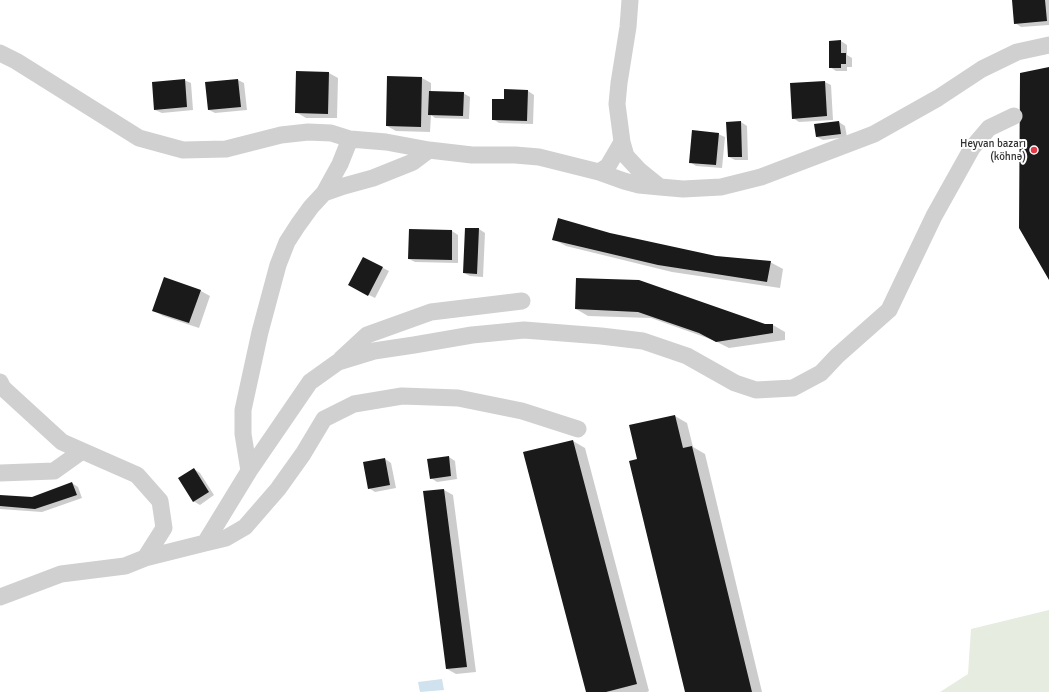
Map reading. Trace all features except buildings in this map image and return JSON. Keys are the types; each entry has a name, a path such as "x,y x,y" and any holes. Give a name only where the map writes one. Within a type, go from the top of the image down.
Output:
{"street":[{"path":"630,0 628,27 617,104 622,142 626,156 639,170 660,187"},
{"path":"0,53 16,61 139,138 184,150 226,149 281,135 308,132 331,133 350,139 386,142 429,150 472,155 515,155 539,157 599,172 639,185 683,188 721,187 761,177 874,134 938,98 982,69 1017,52 1049,45"},
{"path":"338,362 374,351 472,335 524,330 643,341 687,356 735,383 756,390 793,388 821,373 836,356 889,310 934,216 972,148 989,128 1014,116"},
{"path":"249,470 243,434 243,410 260,332 278,265 287,242 311,207 324,193 340,164 350,139"},
{"path":"599,172 608,166 622,142"},
{"path":"324,193 373,178 413,162 429,150"},
{"path":"204,543 249,470 310,382 338,362 367,335 431,312 522,300"},
{"path":"0,382 3,388 62,442 137,475 160,501 164,528 145,558"},
{"path":"0,597 61,574 125,566 145,558 226,538 245,527 278,489 303,454 324,419 354,404 402,396 458,398 522,410 578,430"},
{"path":"0,473 54,470 82,451"}],"shaded area":[{"path":"1049,610 1049,692 940,692 968,674 971,629"}],"water":[{"path":"442,679 444,690 420,692 418,682"}],"place":[{"name":"Heyvan bazarı (köhnə)","path":"1034,150"}]}
